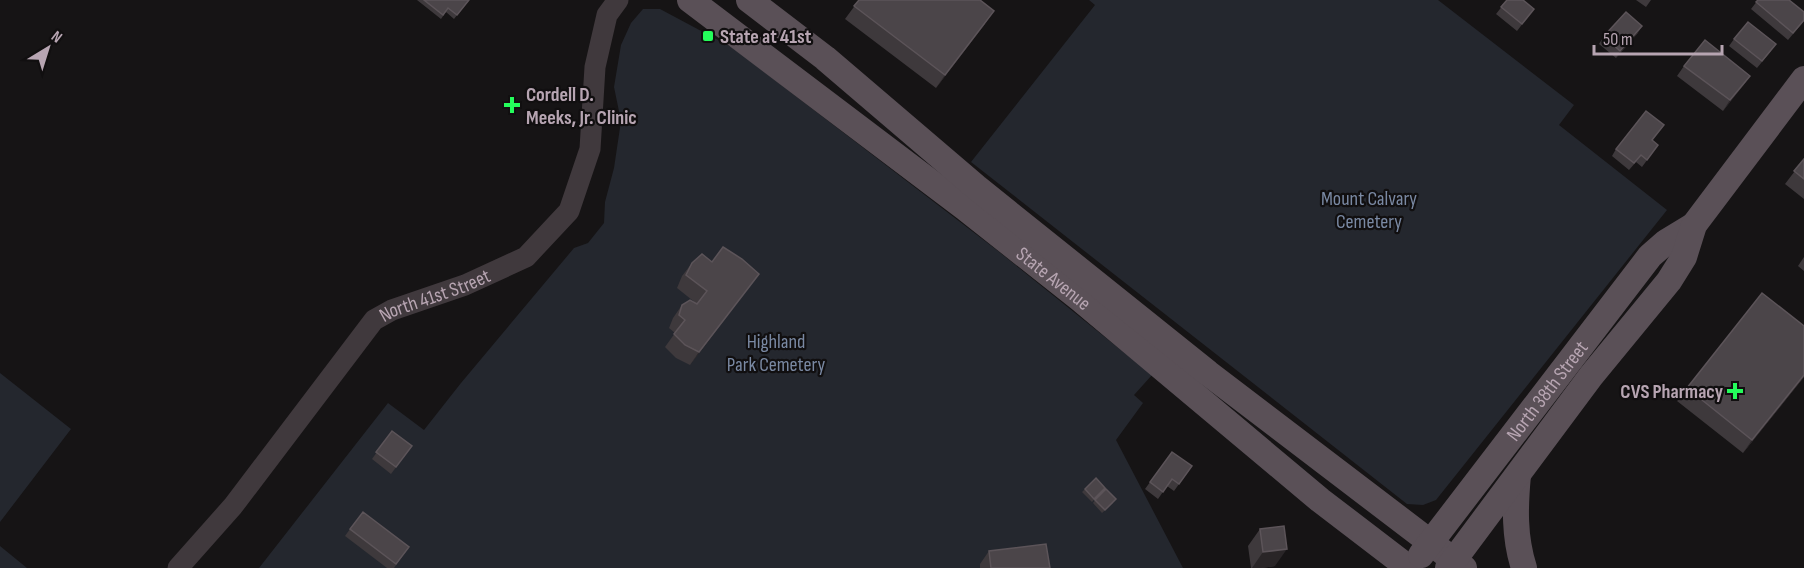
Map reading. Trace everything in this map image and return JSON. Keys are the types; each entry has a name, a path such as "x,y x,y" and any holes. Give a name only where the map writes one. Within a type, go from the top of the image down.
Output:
{"main road":[{"name":"State Avenue","path":"690,0 965,208 1096,313 1320,500 1411,568"},
{"name":"State Avenue","path":"749,0 825,58 976,187 1208,373 1430,543 1455,566"},
{"name":"North 38th Street","path":"1455,566 1591,376 1669,281 1684,257 1694,225 1804,79"},
{"name":"North 38th Street","path":"1411,568 1650,256 1666,242 1694,225"},
{"path":"1518,475 1515,519 1524,568"}],"street":[{"name":"North 41st Street","path":"178,568 233,506 374,320 392,310 465,285 526,257 569,211 590,148 597,56 607,15 618,0"}],"green space":[{"name":"Mount Calvary Cemetery","path":"1089,0 1438,0 1574,105 1559,125 1667,210 1436,500 1423,505 1407,504 971,162 1095,5"},
{"name":"Highland Park Cemetery","path":"643,9 660,9 733,48 998,251 1152,375 1134,395 1143,403 1116,440 1183,568 259,568 388,403 424,430 574,248 588,243 604,223 605,202 614,168 621,121 614,87 621,45 631,23"},
{"path":"0,373 71,429 0,522"},
{"path":"0,546 27,568 0,568"}],"building":[{"path":"424,0 469,0 457,15 448,8 443,15"},
{"path":"859,0 980,0 994,11 945,75 854,6"},
{"path":"1507,0 1523,0 1534,9 1522,24 1501,7"},
{"path":"1758,0 1789,0 1804,12 1804,20 1793,33 1756,2"},
{"path":"1626,12 1642,26 1620,51 1604,36"},
{"path":"1748,22 1776,44 1762,61 1734,39"},
{"path":"1705,40 1750,76 1730,100 1684,66"},
{"path":"1646,111 1664,125 1652,140 1658,145 1647,160 1641,155 1634,163 1616,149"},
{"path":"1804,159 1804,179 1794,171"},
{"path":"723,247 742,259 759,274 699,352 685,345 674,334 685,320 679,315 682,305 690,300 697,304 707,291 686,275 692,263 702,254 712,262"},
{"name":"CVS Pharmacy","path":"1762,293 1804,326 1804,375 1752,440 1687,388"},
{"path":"392,431 412,446 396,467 376,452"},
{"path":"1172,452 1192,466 1179,484 1172,479 1163,492 1150,482"},
{"path":"1096,478 1105,488 1094,499 1085,489"},
{"path":"1106,489 1116,499 1105,510 1095,500"},
{"path":"363,512 409,547 396,564 350,529"},
{"path":"1284,526 1287,549 1263,552 1260,529"},
{"path":"1046,544 1050,568 991,568 989,551"}],"place":[{"name":"State at 41st","path":"708,36"},
{"name":"Cordell D. Meeks, Jr. Clinic","path":"512,105"},
{"name":"CVS Pharmacy","path":"1735,391"}]}
